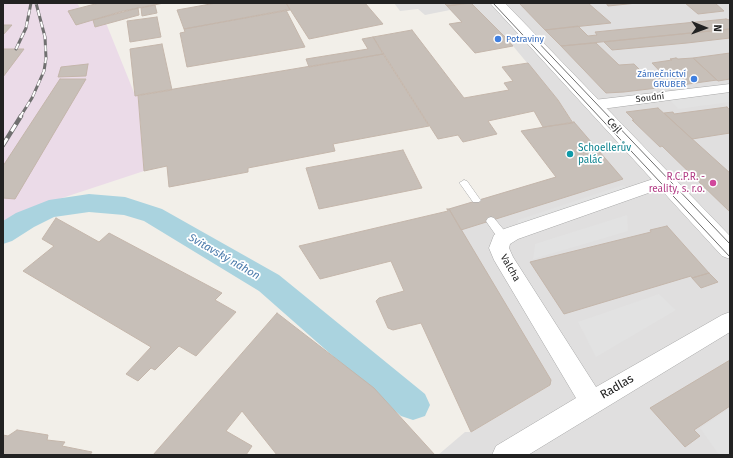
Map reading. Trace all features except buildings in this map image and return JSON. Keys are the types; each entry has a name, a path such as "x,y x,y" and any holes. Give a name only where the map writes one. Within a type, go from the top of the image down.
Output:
{"street":[{"name":"Cejl","path":"496,3 730,250"},
{"name":"Soudní","path":"594,105 730,88"},
{"name":"Valcha","path":"592,402 504,260 501,243 511,234 665,181"},
{"name":"Radlas","path":"505,455 730,321"}],"lane":[{"path":"464,183 476,200"},
{"path":"491,221 501,243"}],"shaded area":[{"path":"3,3 77,3 88,21 93,20 95,27 106,23 135,95 138,95 144,171 53,201 3,226"},
{"path":"394,3 730,3 730,455 438,455 465,432 471,432 550,385 549,377 447,209 556,177 521,131 573,122 558,100 513,46 475,53 449,24 461,22 450,10 425,15 418,9 400,11"},
{"path":"730,93 730,102 678,109 670,100"},
{"path":"623,185 630,189 518,225 518,220"},
{"path":"627,215 628,231 533,259 535,244"},
{"path":"659,294 676,310 596,357 578,322"},
{"path":"730,408 730,455 719,455 700,428"}],"waterway":[{"name":"Svitavský náhon","path":"3,234 25,220 49,209 89,203 125,206 153,215 269,283 413,405"}],"tram line":[{"path":"493,3 730,257"},
{"path":"534,38 730,244"}],"railway":[{"path":"16,49 26,28 31,3"},
{"path":"20,117 32,98 44,71 46,58 45,37 36,3"},
{"path":"3,145 21,116"}],"place":[{"name":"Potraviny","path":"498,39"},
{"name":"Zámečnictví GRUBER","path":"694,79"},
{"name":"Schoellerův palác","path":"570,154"},
{"name":"R.C.P.R. - reality, s. r.o.","path":"713,183"}]}
